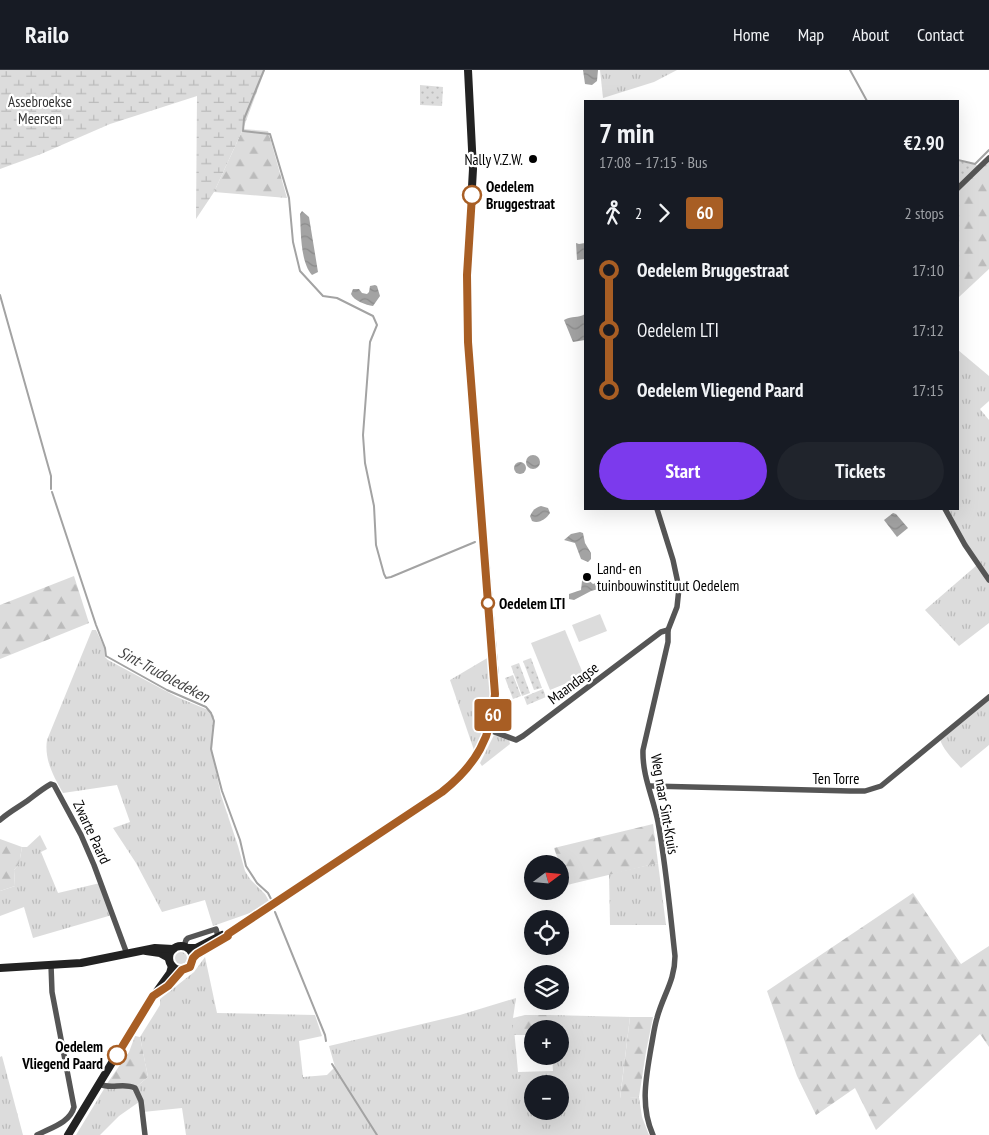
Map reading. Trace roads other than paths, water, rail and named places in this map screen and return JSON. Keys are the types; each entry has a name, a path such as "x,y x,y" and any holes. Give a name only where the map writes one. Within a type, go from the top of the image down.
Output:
{"main road":[{"path":"153,996 168,986 182,970 190,967 193,958 219,939 442,792 466,770 480,750 489,730 494,709 495,678 467,335 467,275 473,169 473,139 468,70"},
{"path":"2,969 81,963 155,948 173,949 179,946 196,948 219,939"},
{"path":"186,947 193,958"},
{"path":"68,1135 153,996 170,973 173,949"},
{"path":"144,951 160,953 176,969 182,970"}],"street":[{"path":"959,187 989,158"},
{"name":"Weg naar Sint-Kruis","path":"653,1135 647,1119 644,1096 657,1017 671,984 676,956 658,822 650,786 643,768 643,750 668,642 668,630 677,607 679,588 673,560 657,510"},
{"path":"946,510 965,545 989,580"},
{"name":"Maandagse","path":"489,730 516,740 661,632 668,630"},
{"name":"Ten Torre","path":"650,786 869,790 880,786 989,697"},
{"name":"Zwarte Paard","path":"0,820 50,784 54,785 70,812 88,850 127,954"},
{"path":"37,1135 67,1120 74,1107 52,992 51,965"},
{"path":"100,1084 107,1086 128,1085 135,1088 141,1101 145,1135"}],"water":[{"path":"583,70 598,70 597,81 592,85 585,84"},
{"path":"302,211 309,217 318,272 312,275 303,254 300,214"},
{"path":"576,243 584,243 584,259 577,260"},
{"path":"375,285 380,296 373,306 357,301 351,294 353,289 359,289 362,293 367,294 370,286"},
{"path":"584,314 584,340 573,342 564,320"},
{"path":"533,455 538,457 540,462 538,467 533,469 528,467 526,462 528,457"},
{"path":"522,462 525,463 525,473 518,474 515,473 514,466 515,463"},
{"path":"541,506 548,508 550,513 542,520 532,521 531,514 536,508"},
{"path":"893,513 908,528 897,537 884,520"},
{"path":"583,533 585,543 591,553 591,559 588,562 581,559 575,543 564,540 571,534"},
{"path":"585,577 593,584 602,582 602,588 591,591 574,600 569,599 569,594 581,590 582,581"}],"waterway":[{"path":"264,70 244,119 243,131 270,134 289,198 293,242 300,271 323,296 337,298 373,316 377,325 370,342 363,435 365,463 374,506 376,545 384,574 386,578 391,577 475,542"},
{"name":"Sint-Trudoledeken","path":"850,70 866,100"},
{"name":"Sint-Trudoledeken","path":"959,160 975,164 989,150"},
{"name":"Sint-Trudoledeken","path":"0,295 51,476 51,489"},
{"name":"Sint-Trudoledeken","path":"52,492 105,648 106,656 167,690 206,707 211,713 214,721 211,749 222,791 240,840 246,866 257,883 268,893 272,901"},
{"name":"Sint-Trudoledeken","path":"275,912 326,1041"},
{"name":"Sint-Trudoledeken","path":"332,1064 377,1135"}],"place":[{"name":"Nally V.Z.W.","path":"533,159"},
{"name":"Oedelem Bruggestraat","path":"472,195"},
{"name":"Land- en tuinbouwinstituut Oedelem","path":"587,577"},
{"name":"Oedelem LTI","path":"488,603"},
{"name":"Oedelem Vliegend Paard","path":"117,1055"}],"park label":[{"name":"Assebroekse Meersen","path":"40,110"}]}
